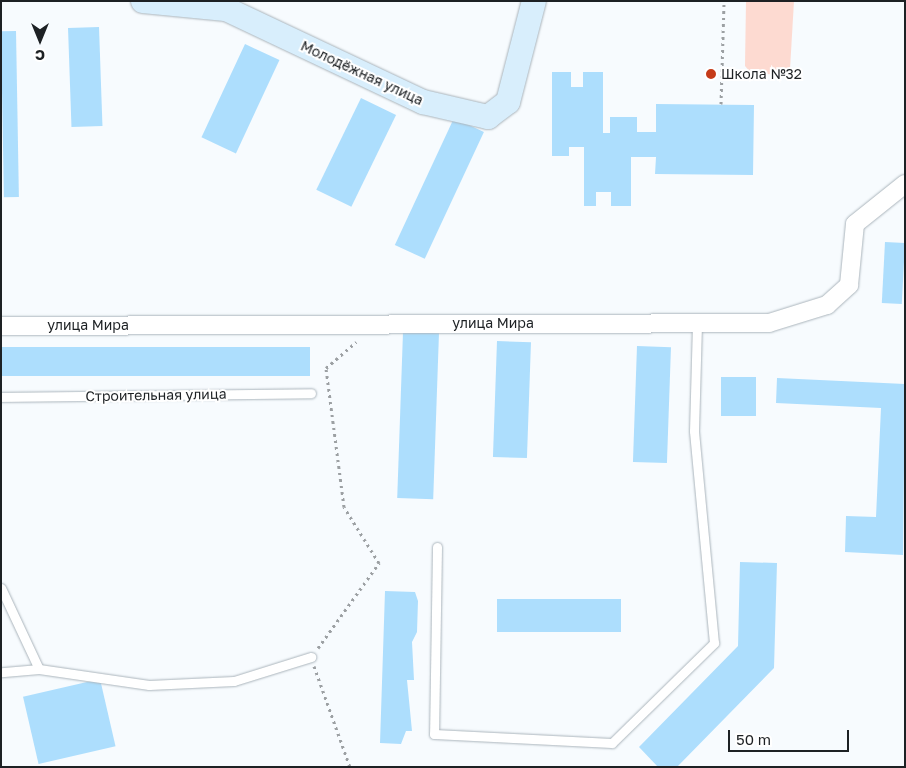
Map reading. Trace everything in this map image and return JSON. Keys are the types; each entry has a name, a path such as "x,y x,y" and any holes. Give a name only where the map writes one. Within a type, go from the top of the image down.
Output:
{"street":[{"name":"Молодёжная улица","path":"142,1 226,9 424,102 488,117 508,102 534,1"},
{"name":"улица Мира","path":"1,326 769,323 827,305 849,285 856,224 905,184"}],"lane":[{"path":"437,547 434,734 612,743 714,643 694,431 697,323"},
{"name":"Строительная улица","path":"1,397 311,393"},
{"path":"1,588 40,670"},
{"path":"1,672 40,670 149,685 234,680 311,657"}],"path":[{"path":"721,104 724,1"},
{"path":"350,767 311,657 379,563 344,507 326,368 378,324"}],"shaded area":[{"path":"746,1 794,1 790,69 783,75 751,73 745,66"}],"building":[{"path":"99,27 102,126 71,127 68,28"},
{"path":"1,31 16,31 19,197 4,197"},
{"path":"245,44 279,60 236,153 201,137"},
{"path":"552,72 571,72 571,87 583,87 583,72 603,72 603,133 610,133 610,117 637,117 637,132 656,132 656,104 754,105 753,175 655,174 656,157 631,157 631,206 611,206 611,192 596,192 596,206 584,206 584,147 569,147 569,156 552,156"},
{"path":"361,98 396,115 351,207 316,190"},
{"path":"454,118 484,132 425,259 395,245"},
{"path":"885,242 905,243 902,304 882,303"},
{"path":"403,332 439,333 433,499 397,498"},
{"path":"497,341 531,342 527,458 493,457"},
{"path":"637,346 671,347 667,463 633,462"},
{"path":"1,347 310,347 310,376 1,376"},
{"path":"721,377 756,377 756,416 721,416"},
{"path":"777,378 905,384 903,555 845,552 846,516 876,517 881,408 776,403"},
{"path":"740,562 777,563 774,668 677,767 658,767 639,747 738,646"},
{"path":"385,591 415,592 418,601 417,632 412,642 414,680 407,680 412,731 406,731 401,744 380,743"},
{"path":"497,599 621,599 621,632 497,632"},
{"path":"100,679 116,746 39,764 23,697"}],"place":[{"name":"Школа №32","path":"711,74"}]}
